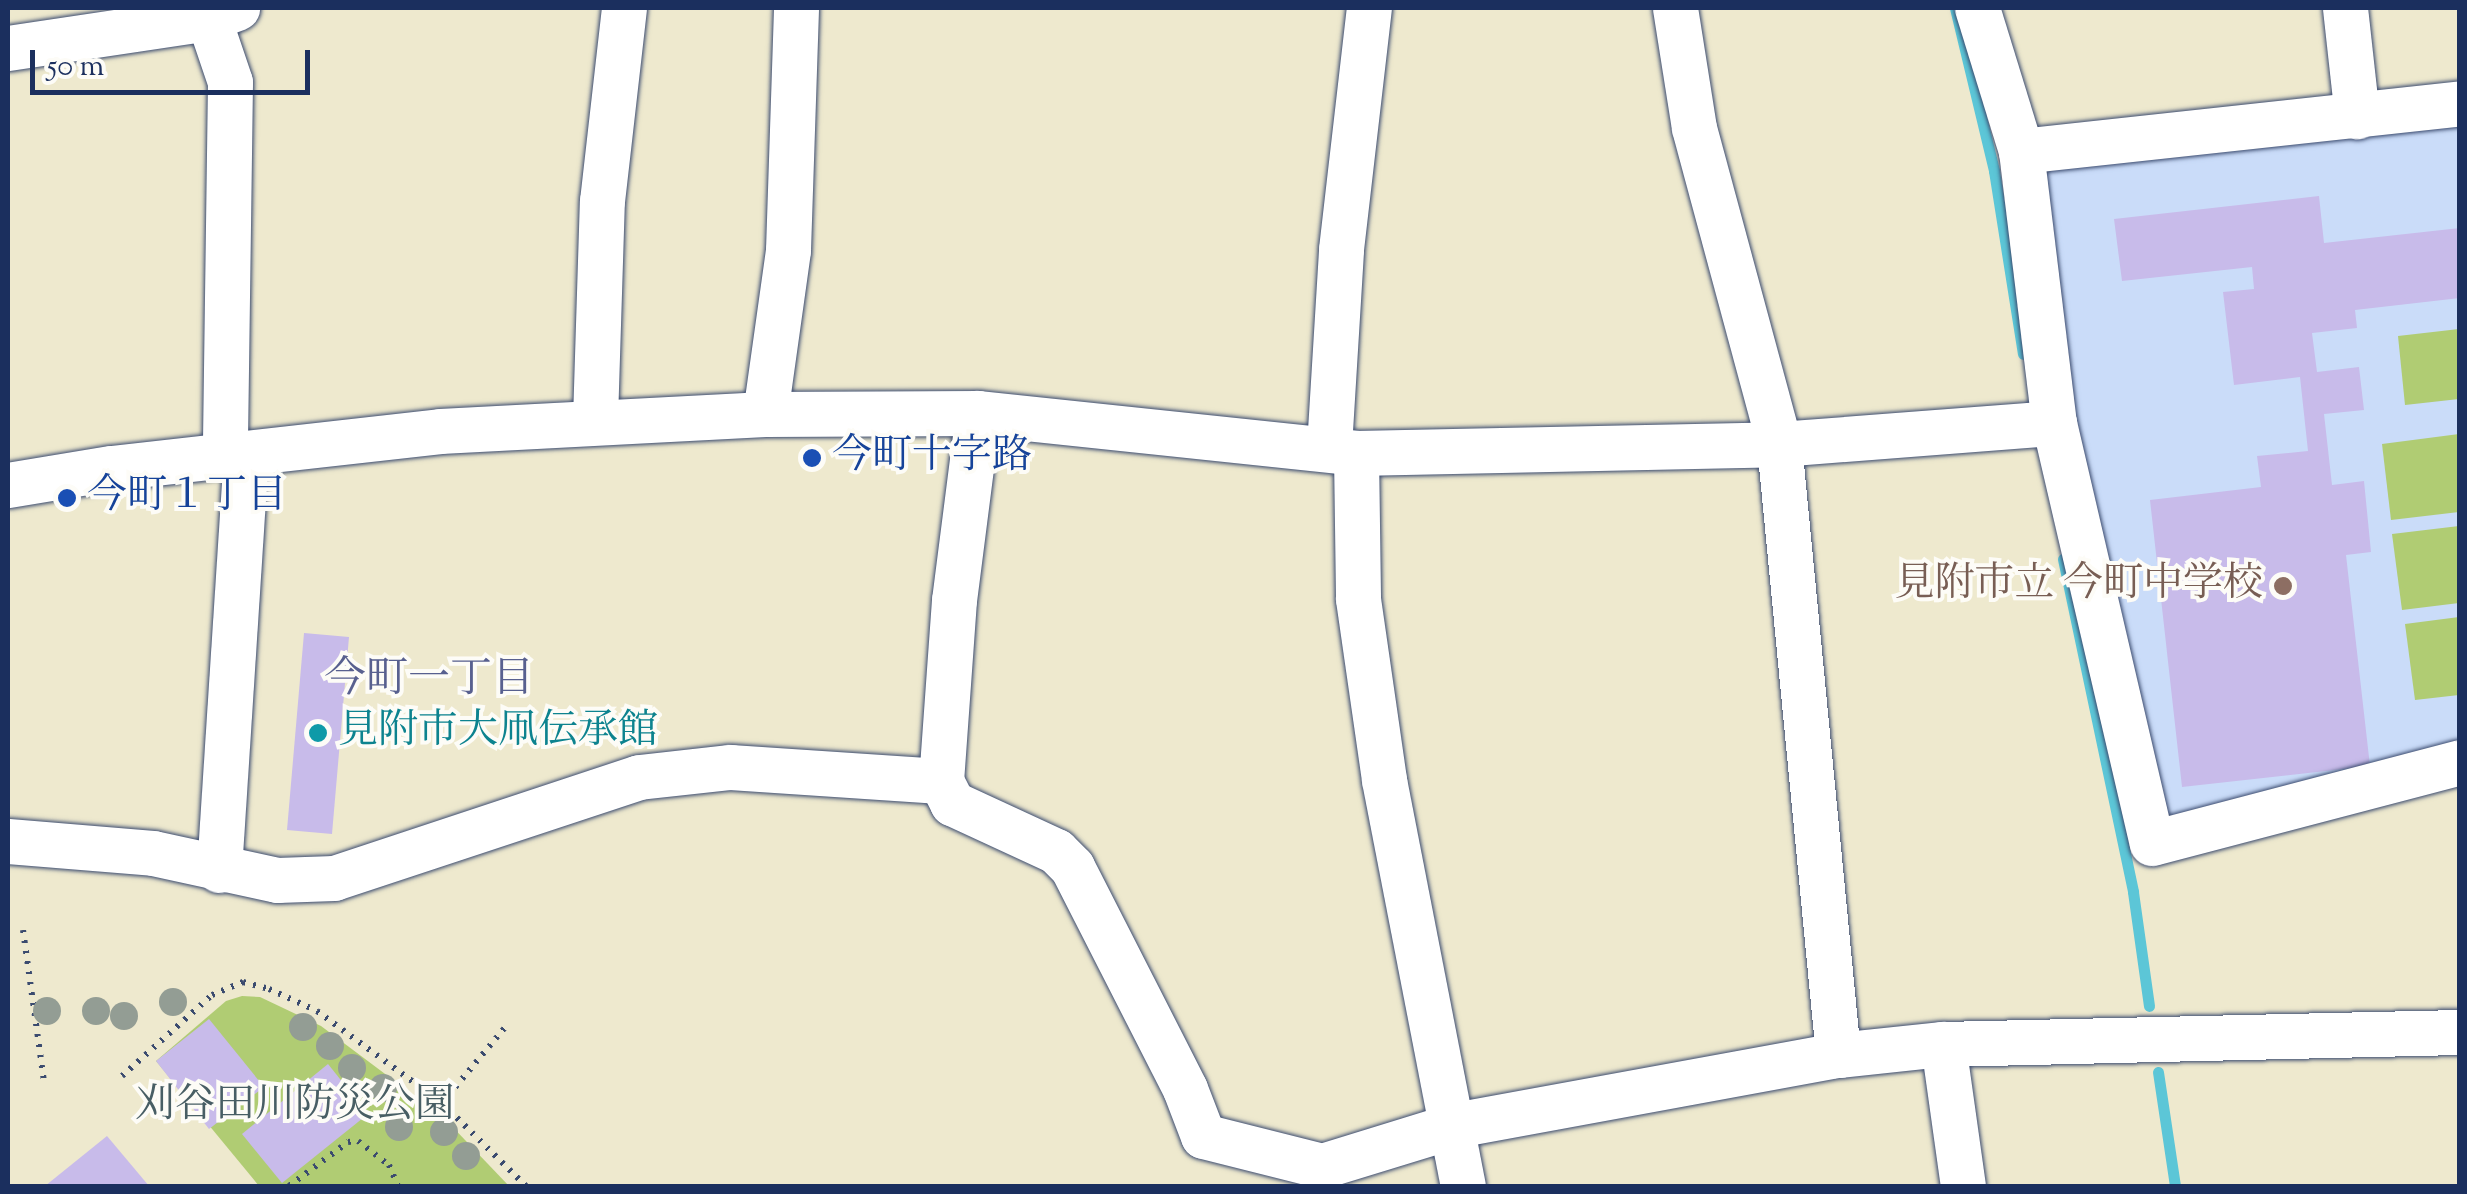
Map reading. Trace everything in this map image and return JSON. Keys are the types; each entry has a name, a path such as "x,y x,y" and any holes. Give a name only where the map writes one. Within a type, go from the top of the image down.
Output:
{"street":[{"path":"595,420 602,201 624,8"},
{"path":"765,414 788,250 796,8"},
{"path":"1369,8 1341,249 1342,450 1358,599 1382,762 1464,1186"},
{"path":"1675,8 1694,128 1778,444 1838,1054"},
{"path":"1977,8 2020,152 2054,422 2152,843 2460,762"},
{"path":"2345,8 2357,116"},
{"path":"8,48 218,11 230,82 236,456 219,870"},
{"path":"2020,152 2460,104"},
{"path":"978,413 954,600 941,781 952,803 1056,851 1072,867 1185,1089 1202,1136 1320,1176 1454,1125 1838,1054 1943,1044 2460,1032"},
{"path":"8,484 111,468 440,431 765,414 978,413 1342,450 1778,444 2054,422"},
{"path":"8,841 153,853 277,880 334,878 639,777 730,768 941,781"},
{"path":"1943,1044 1963,1186"}],"path":[{"path":"23,930 44,1082"},
{"path":"122,1076 212,995 244,982 316,1011 442,1103 526,1186"},
{"path":"442,1103 508,1025"},
{"path":"289,1186 348,1142 358,1141 388,1165 398,1186"}],"shaded area":[{"name":"見附市立 今町中学校","path":"2459,122 2459,748 2175,819 2159,808 2070,424 2038,186 2052,167"}],"green space":[{"path":"2459,329 2459,399 2405,405 2398,336"},
{"path":"2459,434 2459,512 2391,520 2382,444"},
{"path":"2459,526 2459,603 2402,610 2392,534"},
{"path":"2459,617 2459,695 2415,700 2405,624"},
{"name":"刈谷田川防災公園","path":"242,996 260,997 321,1026 444,1118 509,1186 259,1186 156,1061 226,1001"}],"building":[{"path":"2319,196 2324,243 2460,228 2460,298 2355,310 2357,328 2312,333 2317,372 2359,367 2364,410 2324,414 2332,485 2364,481 2371,552 2346,555 2370,766 2182,787 2150,500 2261,487 2257,456 2308,451 2300,377 2234,385 2223,292 2254,289 2252,267 2122,281 2114,219"},
{"name":"見附市大凧伝承館","path":"304,633 349,637 332,834 287,830"},
{"path":"209,1019 264,1087 209,1129 156,1061"},
{"path":"328,1064 368,1114 282,1183 242,1134"},
{"path":"107,1136 149,1186 45,1186"}],"waterway":[{"path":"1955,8 1994,171 2023,354"},
{"path":"2063,559 2133,892 2149,1006"},
{"path":"2158,1072 2175,1186"}],"place":[{"name":"今町十字路","path":"812,458"},
{"name":"今町１丁目","path":"67,498"},
{"name":"見附市立 今町中学校","path":"2283,586"},
{"name":"見附市大凧伝承館","path":"318,733"}],"district":[{"name":"今町一丁目","path":"429,681"}]}
